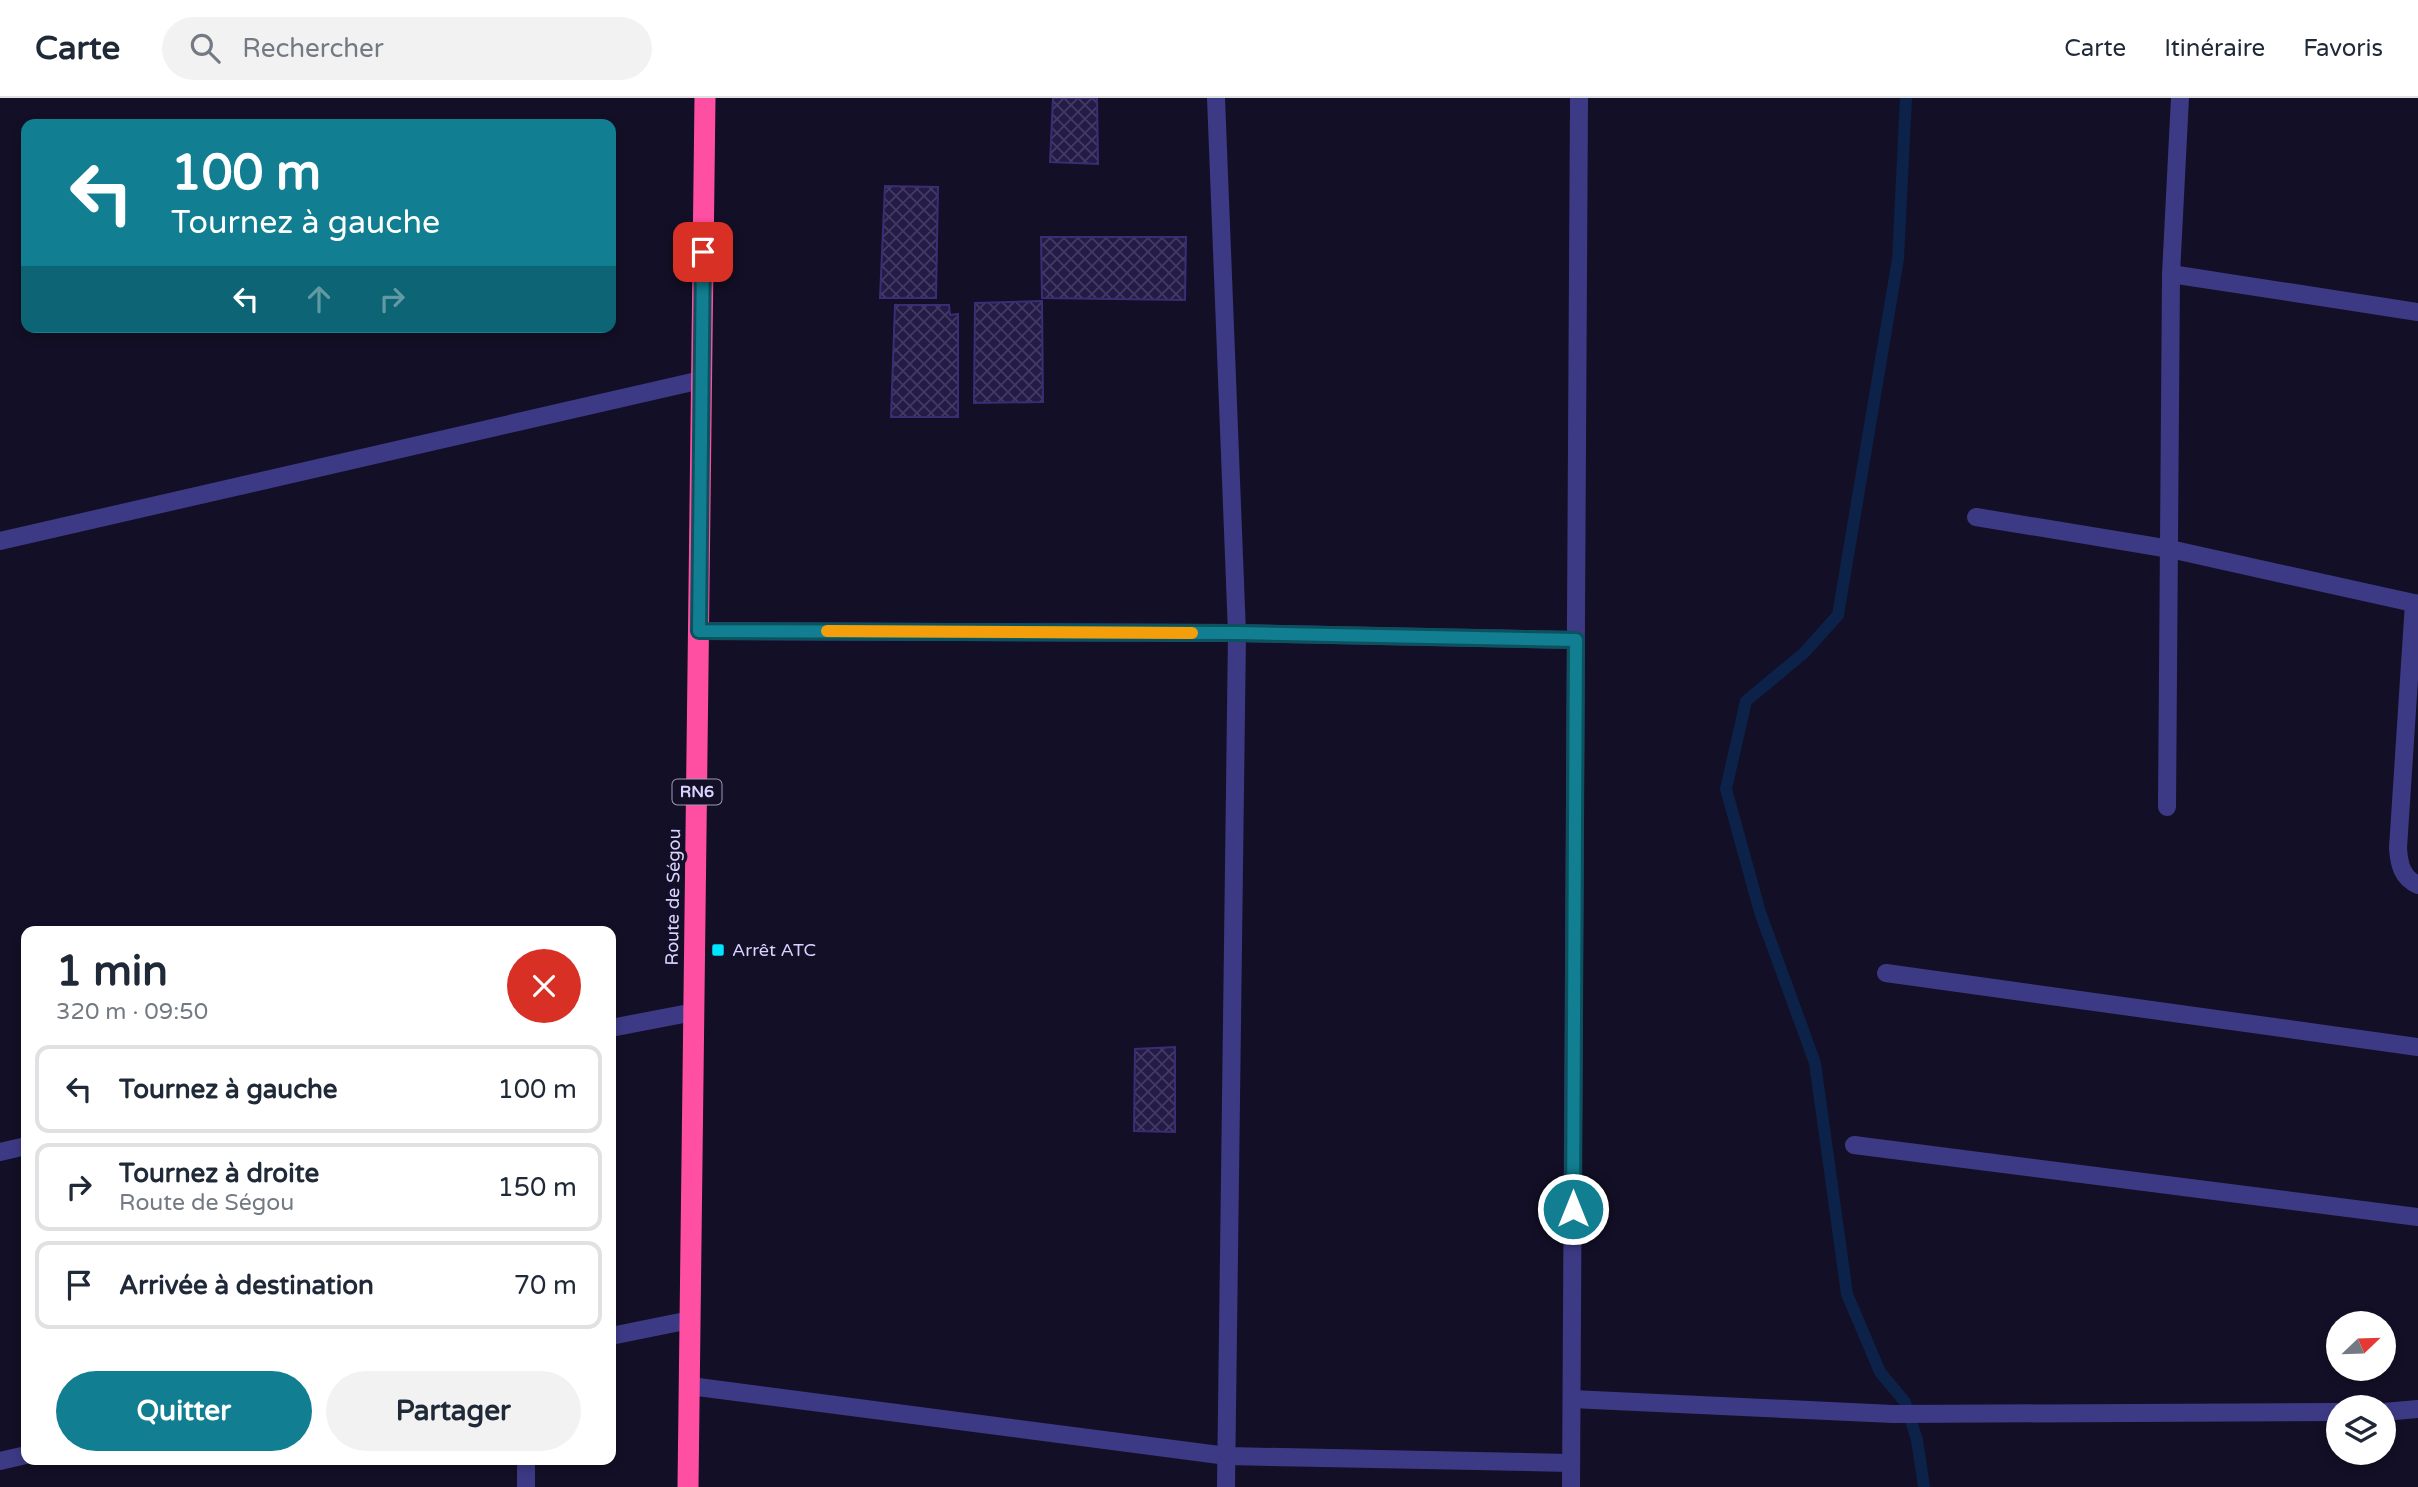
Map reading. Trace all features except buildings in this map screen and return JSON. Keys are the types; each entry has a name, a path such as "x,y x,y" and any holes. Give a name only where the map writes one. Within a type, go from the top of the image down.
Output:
{"highway":[{"name":"Route de Ségou","path":"688,1487 705,98"}],"street":[{"path":"1216,98 1237,633 1226,1487"},
{"path":"1571,1487 1578,98"},
{"path":"2167,807 2171,274 2180,98"},
{"path":"2171,274 2418,312"},
{"path":"0,541 701,380"},
{"path":"1976,517 2170,549 2416,603 2398,848 2399,865 2409,881 2418,885"},
{"path":"699,631 1237,633 1576,640"},
{"path":"1886,973 2418,1047"},
{"path":"616,1027 694,1012"},
{"path":"1854,1145 2418,1217"},
{"path":"0,1152 21,1147"},
{"path":"616,1335 690,1320"},
{"path":"690,1386 1227,1456 1572,1463"},
{"path":"1572,1399 1893,1414 2326,1412"},
{"path":"2396,1411 2418,1409"},
{"path":"0,1461 21,1456"},
{"path":"526,1465 526,1487"}],"waterway":[{"path":"1906,98 1898,259 1838,615 1804,653 1746,701 1726,789 1760,912 1815,1063 1847,1294 1880,1372 1905,1402 1917,1440 1924,1487"}],"slow traffic":[{"path":"827,631 1192,633"}],"place":[{"name":"Arrêt ATC","path":"718,950"}],"route":[{"path":"703,252 699,631 1237,633 1576,640 1573,1209"}]}
